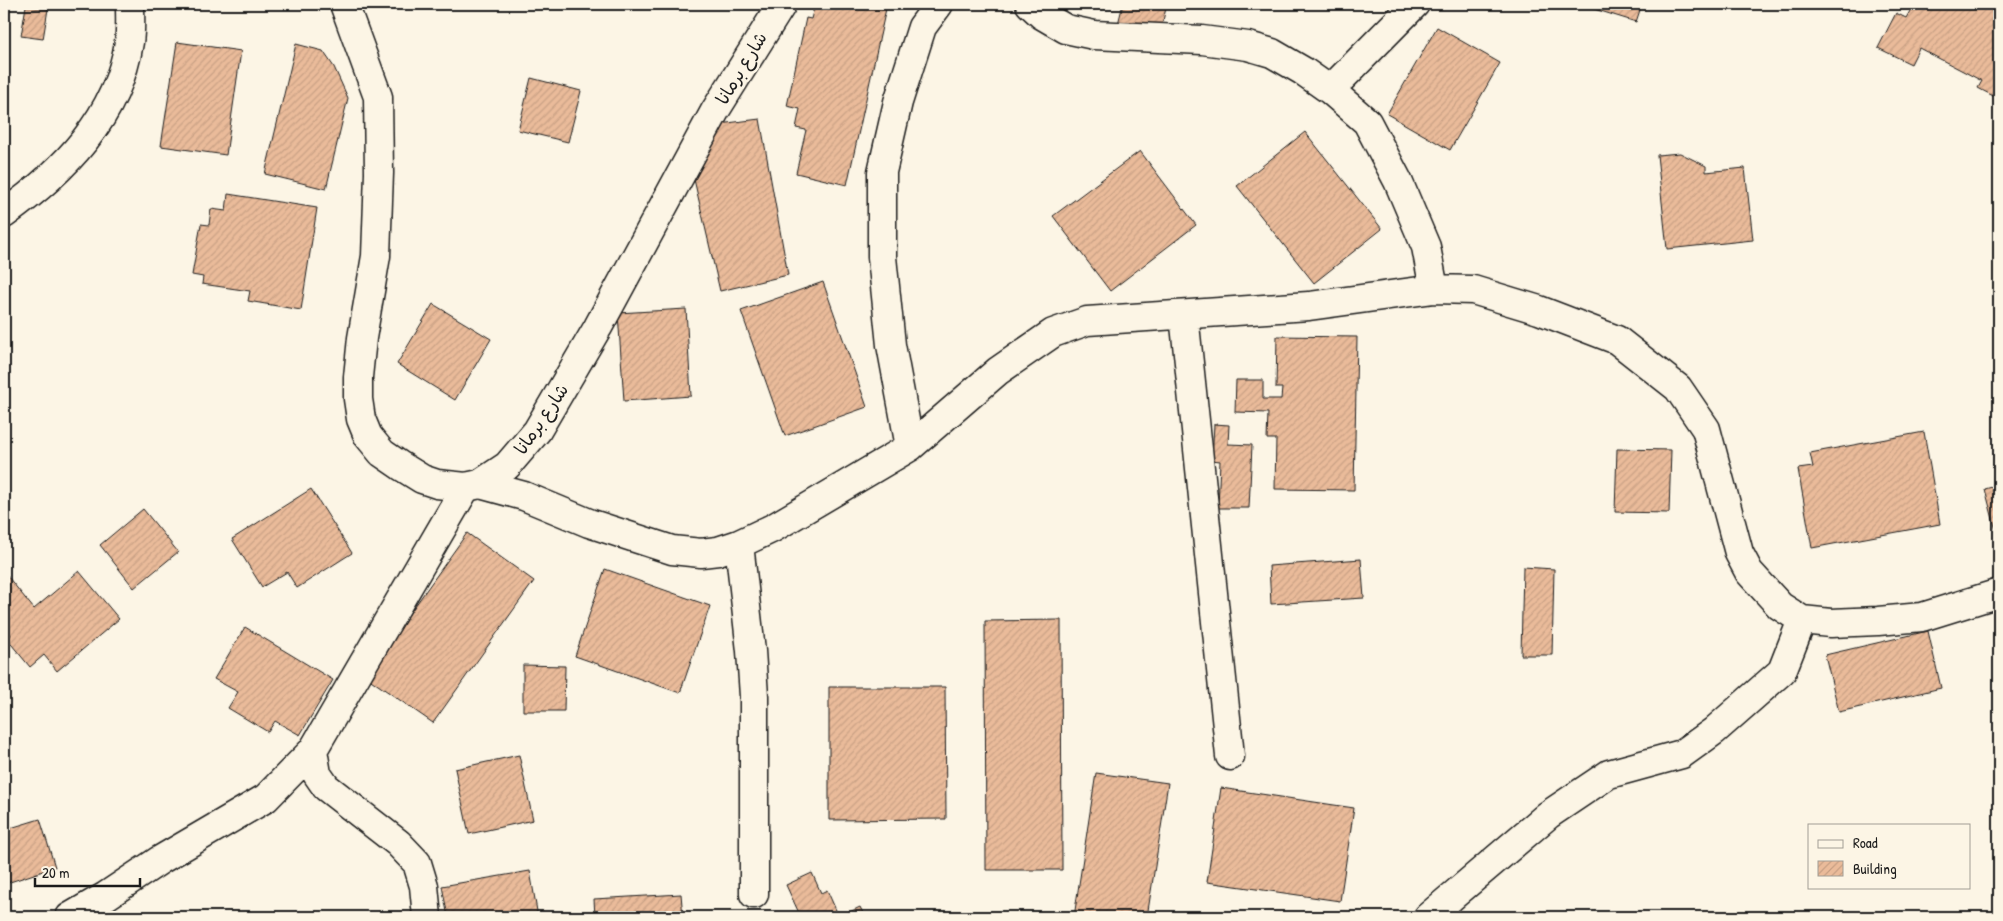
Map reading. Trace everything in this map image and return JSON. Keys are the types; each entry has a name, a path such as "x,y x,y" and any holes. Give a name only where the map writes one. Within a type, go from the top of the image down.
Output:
{"street":[{"path":"4,214 62,168 92,132 113,96 130,42 130,4"},
{"path":"344,4 378,97 379,174 376,256 362,338 358,399 368,436 382,453 422,479 437,484 473,485 524,496 589,523 672,550 701,553 718,551 740,544 813,505 910,447 998,371 1053,333 1087,322 1309,306 1434,289 1473,290 1539,310 1617,340 1678,388 1706,429 1739,553 1748,572 1780,606 1802,620 1831,623 1922,617 1999,593"},
{"name":"شارع برمانا","path":"473,485 507,466 542,423 598,327 715,111 782,4"},
{"path":"910,447 891,346 882,257 882,172 898,102 922,27 940,4"},
{"path":"1030,4 1042,15 1066,29 1094,35 1202,40 1256,48 1272,53 1330,90 1367,122 1398,181 1426,247 1434,289"},
{"path":"1330,90 1415,4"},
{"path":"1184,315 1230,756"},
{"path":"70,917 106,896 160,860 266,798 313,750 473,485"},
{"path":"740,544 754,696 754,894"},
{"path":"1428,917 1548,815 1609,774 1682,754 1714,731 1782,671 1802,620"},
{"path":"313,750 317,774 326,787 398,843 417,863 424,886 427,917"}],"building":[{"path":"815,4 887,4 847,185 796,173 806,130 796,128 800,109 787,106 806,18 811,19"},
{"path":"1123,4 1167,4 1160,33 1118,24"},
{"path":"1578,4 1642,4 1636,22"},
{"path":"1914,4 1999,4 1999,99 1978,88 1982,81 1919,48 1911,64 1878,48 1896,13 1906,18"},
{"path":"26,6 48,9 43,39 21,36"},
{"path":"1437,27 1500,63 1450,150 1387,114"},
{"path":"177,42 241,51 226,155 161,146"},
{"path":"296,44 323,51 334,67 348,98 326,189 265,174"},
{"path":"531,78 581,91 568,142 518,130"},
{"path":"760,119 788,275 720,291 693,175 719,124"},
{"path":"1305,132 1382,229 1314,283 1237,186"},
{"path":"1140,151 1196,225 1110,291 1053,216"},
{"path":"1680,153 1706,166 1706,172 1745,168 1753,240 1667,249 1657,155"},
{"path":"228,194 317,208 301,310 248,301 250,291 202,284 203,277 192,275 201,224 209,225 211,209 226,211"},
{"path":"823,282 867,407 785,436 741,311"},
{"path":"433,304 491,339 455,400 397,364"},
{"path":"686,309 691,396 624,401 618,313"},
{"path":"1277,336 1357,337 1354,490 1275,489 1276,439 1267,439 1268,413 1235,412 1236,380 1263,380 1263,399 1281,399 1282,388 1276,388"},
{"path":"1214,424 1229,425 1228,444 1252,445 1249,508 1218,508 1220,461 1212,460"},
{"path":"1924,432 1940,524 1812,548 1798,469 1813,467 1810,453"},
{"path":"1617,449 1671,450 1669,513 1615,512"},
{"path":"1999,485 1999,542 1985,489"},
{"path":"311,489 352,553 297,588 287,572 262,587 232,539"},
{"path":"143,509 178,552 134,588 100,545"},
{"path":"467,533 534,581 433,723 365,676"},
{"path":"1361,559 1364,598 1271,604 1269,566"},
{"path":"1523,567 1554,569 1552,655 1521,655"},
{"path":"605,569 710,606 680,693 575,656"},
{"path":"79,571 119,619 57,671 44,655 30,667 7,639 11,635 4,627 4,572 34,609"},
{"path":"1061,620 1062,870 986,870 985,621"},
{"path":"245,627 333,680 300,735 275,721 268,732 228,708 238,692 214,679"},
{"path":"1928,631 1941,688 1839,712 1825,655"},
{"path":"523,665 565,666 564,711 523,711"},
{"path":"829,687 945,687 946,819 829,820"},
{"path":"519,755 533,820 469,834 455,769"},
{"path":"1096,773 1168,783 1147,917 1074,917"},
{"path":"1221,788 1354,808 1340,901 1207,882"},
{"path":"40,819 55,867 4,884 4,830"},
{"path":"530,871 538,917 448,917 442,886"},
{"path":"812,873 821,893 827,890 839,917 790,917 799,913 786,885"},
{"path":"681,894 683,917 595,917 594,899"},
{"path":"860,907 865,917 839,917"}]}
